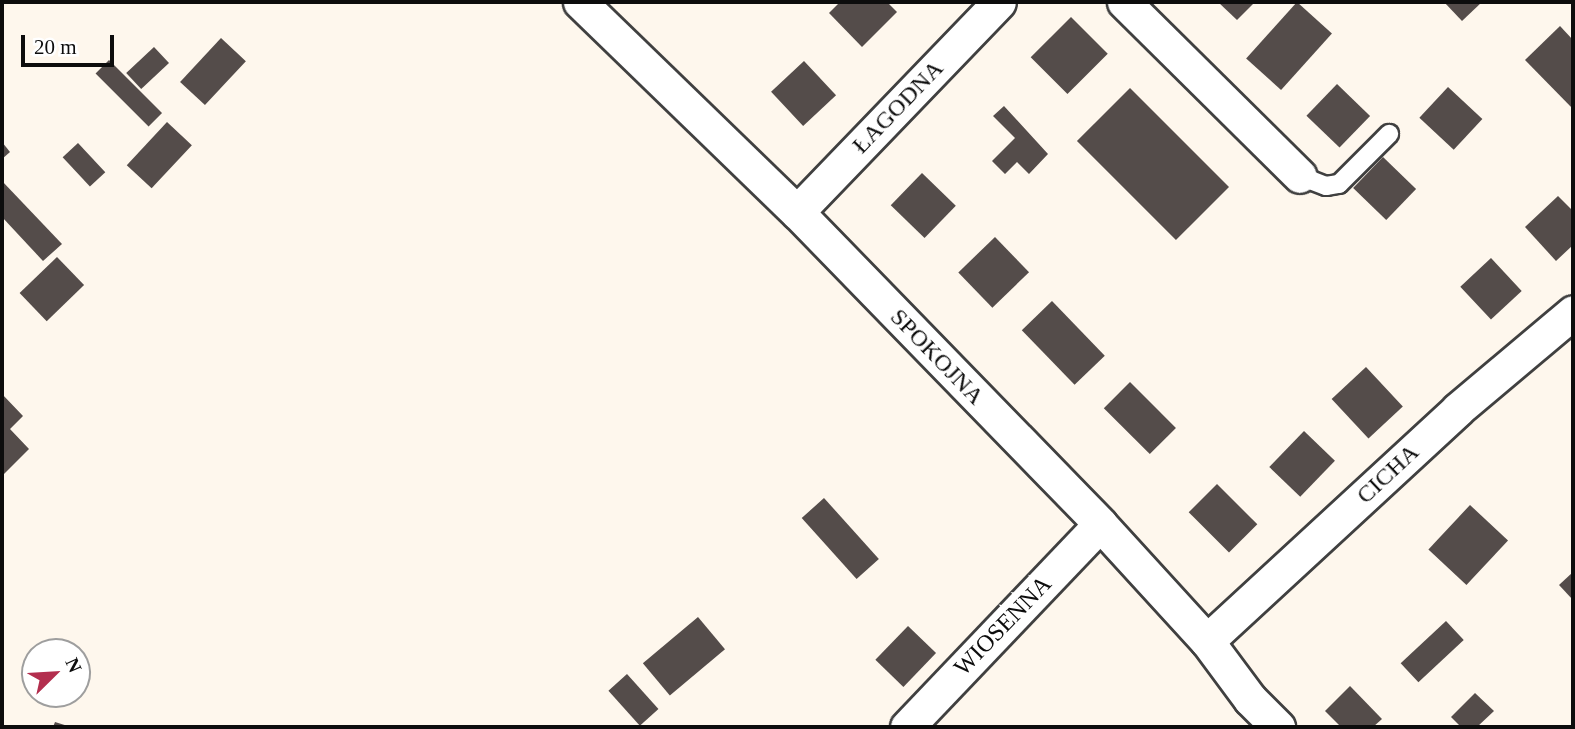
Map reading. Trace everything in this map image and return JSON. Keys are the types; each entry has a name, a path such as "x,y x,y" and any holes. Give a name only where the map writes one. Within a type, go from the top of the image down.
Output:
{"street":[{"name":"SPOKOJNA","path":"580,2 797,212 1100,524 1207,641 1250,699 1278,727"},
{"name":"ŁAGODNA","path":"797,212 999,2"},
{"path":"1124,2 1300,176"},
{"name":"CICHA","path":"1207,641 1458,409 1573,312"},
{"name":"WIOSENNA","path":"907,727 1100,524"}],"lane":[{"path":"1300,176 1326,186 1339,184 1389,134"}],"building":[{"path":"840,2 887,2 897,12 862,47 829,13"},
{"path":"1218,2 1255,2 1237,20"},
{"path":"1297,2 1332,33 1281,90 1246,58"},
{"path":"1444,2 1482,2 1462,21"},
{"path":"1071,17 1108,54 1067,94 1031,57"},
{"path":"1560,26 1573,40 1573,109 1525,60"},
{"path":"221,38 246,61 205,105 180,82"},
{"path":"154,47 169,63 141,89 126,73"},
{"path":"109,60 162,113 149,126 96,73"},
{"path":"804,61 836,95 803,126 771,92"},
{"path":"1337,84 1370,116 1340,148 1306,116"},
{"path":"1448,87 1482,119 1454,150 1419,118"},
{"path":"1130,88 1229,187 1176,240 1077,141"},
{"path":"1004,106 1048,154 1029,174 1017,162 1005,174 992,161 1015,138 993,116"},
{"path":"167,122 192,145 152,188 127,165"},
{"path":"2,142 10,152 2,159"},
{"path":"78,143 105,172 90,187 63,157"},
{"path":"1383,157 1416,189 1386,220 1353,188"},
{"path":"922,173 956,206 925,238 891,205"},
{"path":"2,181 62,244 43,261 2,217"},
{"path":"1558,196 1573,211 1573,245 1556,261 1525,227"},
{"path":"995,237 1029,272 992,308 958,272"},
{"path":"57,257 84,285 47,321 20,293"},
{"path":"1491,258 1522,291 1491,320 1460,287"},
{"path":"1052,301 1105,356 1075,385 1022,330"},
{"path":"1366,367 1403,406 1368,439 1332,399"},
{"path":"1130,382 1176,428 1150,454 1104,408"},
{"path":"2,394 23,416 10,429 29,449 2,476"},
{"path":"1304,431 1335,461 1300,497 1269,467"},
{"path":"1217,484 1257,524 1229,553 1189,512"},
{"path":"824,498 879,559 857,579 802,518"},
{"path":"1470,505 1508,540 1466,585 1428,550"},
{"path":"1573,572 1573,600 1559,585"},
{"path":"698,617 725,649 670,695 643,663"},
{"path":"1446,621 1464,640 1418,682 1401,663"},
{"path":"908,626 936,653 903,687 875,660"},
{"path":"627,674 658,709 640,726 608,691"},
{"path":"1350,686 1382,719 1373,727 1341,727 1325,711"},
{"path":"1475,693 1494,711 1477,727 1461,727 1451,717"},
{"path":"55,722 71,727 53,727"}]}
